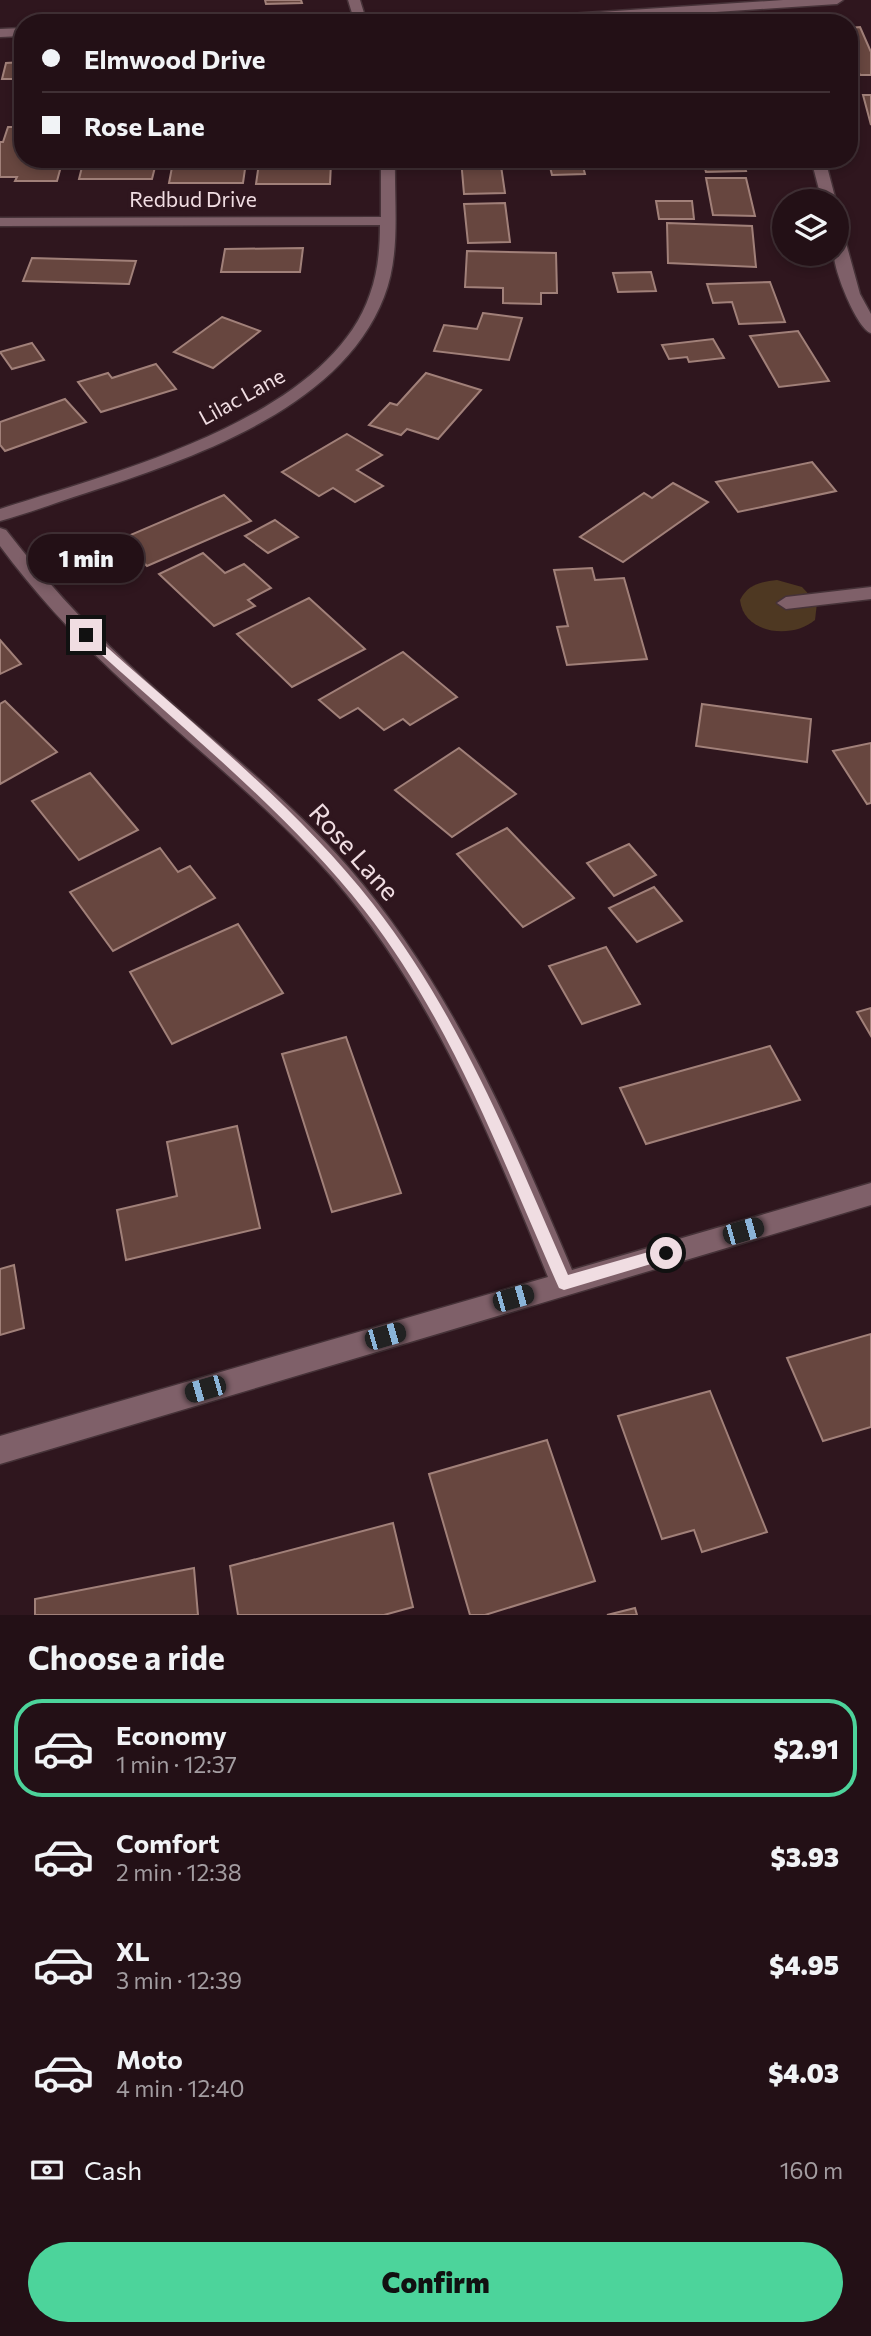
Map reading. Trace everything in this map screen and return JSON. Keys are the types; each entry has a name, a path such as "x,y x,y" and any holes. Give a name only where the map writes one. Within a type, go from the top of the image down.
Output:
{"street":[{"path":"606,14 744,3 837,0"},
{"name":"Lilac Lane","path":"0,514 204,443 271,410 315,379 337,358 371,311 381,282 388,168"},
{"path":"820,168 826,189"},
{"name":"Redbud Drive","path":"0,222 386,221"},
{"path":"845,266 852,294 871,328"},
{"name":"Rose Lane","path":"0,534 22,565 102,652 276,808 340,873 370,909 416,975 477,1082 564,1283"},
{"path":"786,603 871,593"},
{"path":"0,1450 871,1194"}],"shaded area":[{"path":"777,580 802,587 817,603 815,620 795,630 783,631 760,627 750,621 743,612 740,600 743,595 755,585"}],"building":[{"path":"265,0 301,0 302,3 266,4"},
{"path":"858,27 871,52 871,75 860,75 858,71"},
{"path":"6,63 14,63 14,79 2,79"},
{"path":"863,95 871,95 871,125"},
{"path":"8,127 14,127 14,168 61,168 57,181 15,181 17,177 0,177 0,142 3,142"},
{"path":"82,168 155,168 152,179 79,179"},
{"path":"172,168 245,168 243,183 169,183"},
{"path":"258,168 331,168 330,184 256,184"},
{"path":"462,168 501,168 505,193 464,194"},
{"path":"550,168 583,168 585,174 552,175"},
{"path":"705,168 745,168 746,171 706,172"},
{"path":"706,178 746,178 755,216 713,215"},
{"path":"656,201 692,201 694,219 659,219"},
{"path":"505,203 510,242 468,243 464,204"},
{"path":"667,223 752,226 756,267 668,263"},
{"path":"303,248 300,272 221,272 225,249"},
{"path":"467,251 556,253 557,293 541,293 541,304 503,303 503,288 465,287"},
{"path":"32,258 136,261 129,284 23,281"},
{"path":"651,272 656,291 618,292 613,273"},
{"path":"770,282 785,322 739,324 732,302 713,303 707,284"},
{"path":"483,313 522,318 509,360 434,351 444,325 477,329"},
{"path":"222,317 260,331 213,368 174,352"},
{"path":"798,331 829,381 779,387 750,336"},
{"path":"713,339 724,358 689,362 687,357 669,359 662,345"},
{"path":"32,343 44,360 12,369 0,352"},
{"path":"156,364 176,389 101,412 78,382 108,373 112,378"},
{"path":"426,373 481,390 438,439 407,429 401,435 369,425 390,403 397,405"},
{"path":"65,399 86,422 5,451 0,445 0,422"},
{"path":"347,434 382,455 357,470 383,486 355,502 333,488 319,496 282,472"},
{"path":"812,462 836,491 738,512 716,482"},
{"path":"673,483 708,502 623,562 580,537 644,493 652,498"},
{"path":"224,495 251,521 147,566 121,539"},
{"path":"275,520 298,537 268,553 245,536"},
{"path":"203,553 225,573 244,564 271,588 248,600 255,606 214,626 159,574"},
{"path":"592,568 595,580 624,578 647,659 567,665 557,627 568,626 554,570"},
{"path":"309,598 365,649 292,687 237,634"},
{"path":"0,640 21,664 0,674"},
{"path":"403,652 457,697 410,725 403,719 384,730 358,708 340,718 319,700"},
{"path":"5,701 57,752 0,784 0,704"},
{"path":"702,704 811,719 807,762 696,746"},
{"path":"871,743 871,803 867,804 833,751"},
{"path":"459,748 516,794 452,837 395,790"},
{"path":"90,773 138,830 79,860 32,801"},
{"path":"507,828 574,898 523,927 457,854"},
{"path":"629,844 656,875 614,896 587,863"},
{"path":"160,848 178,872 190,866 215,898 113,951 70,892"},
{"path":"654,887 682,921 637,942 609,908"},
{"path":"238,924 283,993 172,1044 130,972"},
{"path":"606,947 640,1004 582,1024 549,966"},
{"path":"871,1008 871,1036 857,1012"},
{"path":"346,1037 401,1193 332,1212 282,1054"},
{"path":"770,1046 800,1100 646,1144 620,1088"},
{"path":"237,1126 260,1228 126,1260 117,1210 177,1196 167,1142"},
{"path":"14,1265 24,1328 0,1335 0,1269"},
{"path":"871,1334 871,1427 823,1441 787,1358"},
{"path":"710,1391 767,1532 702,1552 694,1530 662,1539 618,1416"},
{"path":"547,1440 595,1581 485,1615 470,1615 429,1474"},
{"path":"393,1523 413,1607 384,1615 238,1615 230,1566"},
{"path":"194,1568 198,1615 35,1615 35,1599"},
{"path":"635,1608 637,1615 607,1615"}],"route":[{"path":"86,635 276,808 340,873 370,909 416,975 477,1082 500,1129 564,1283 666,1253"}]}
